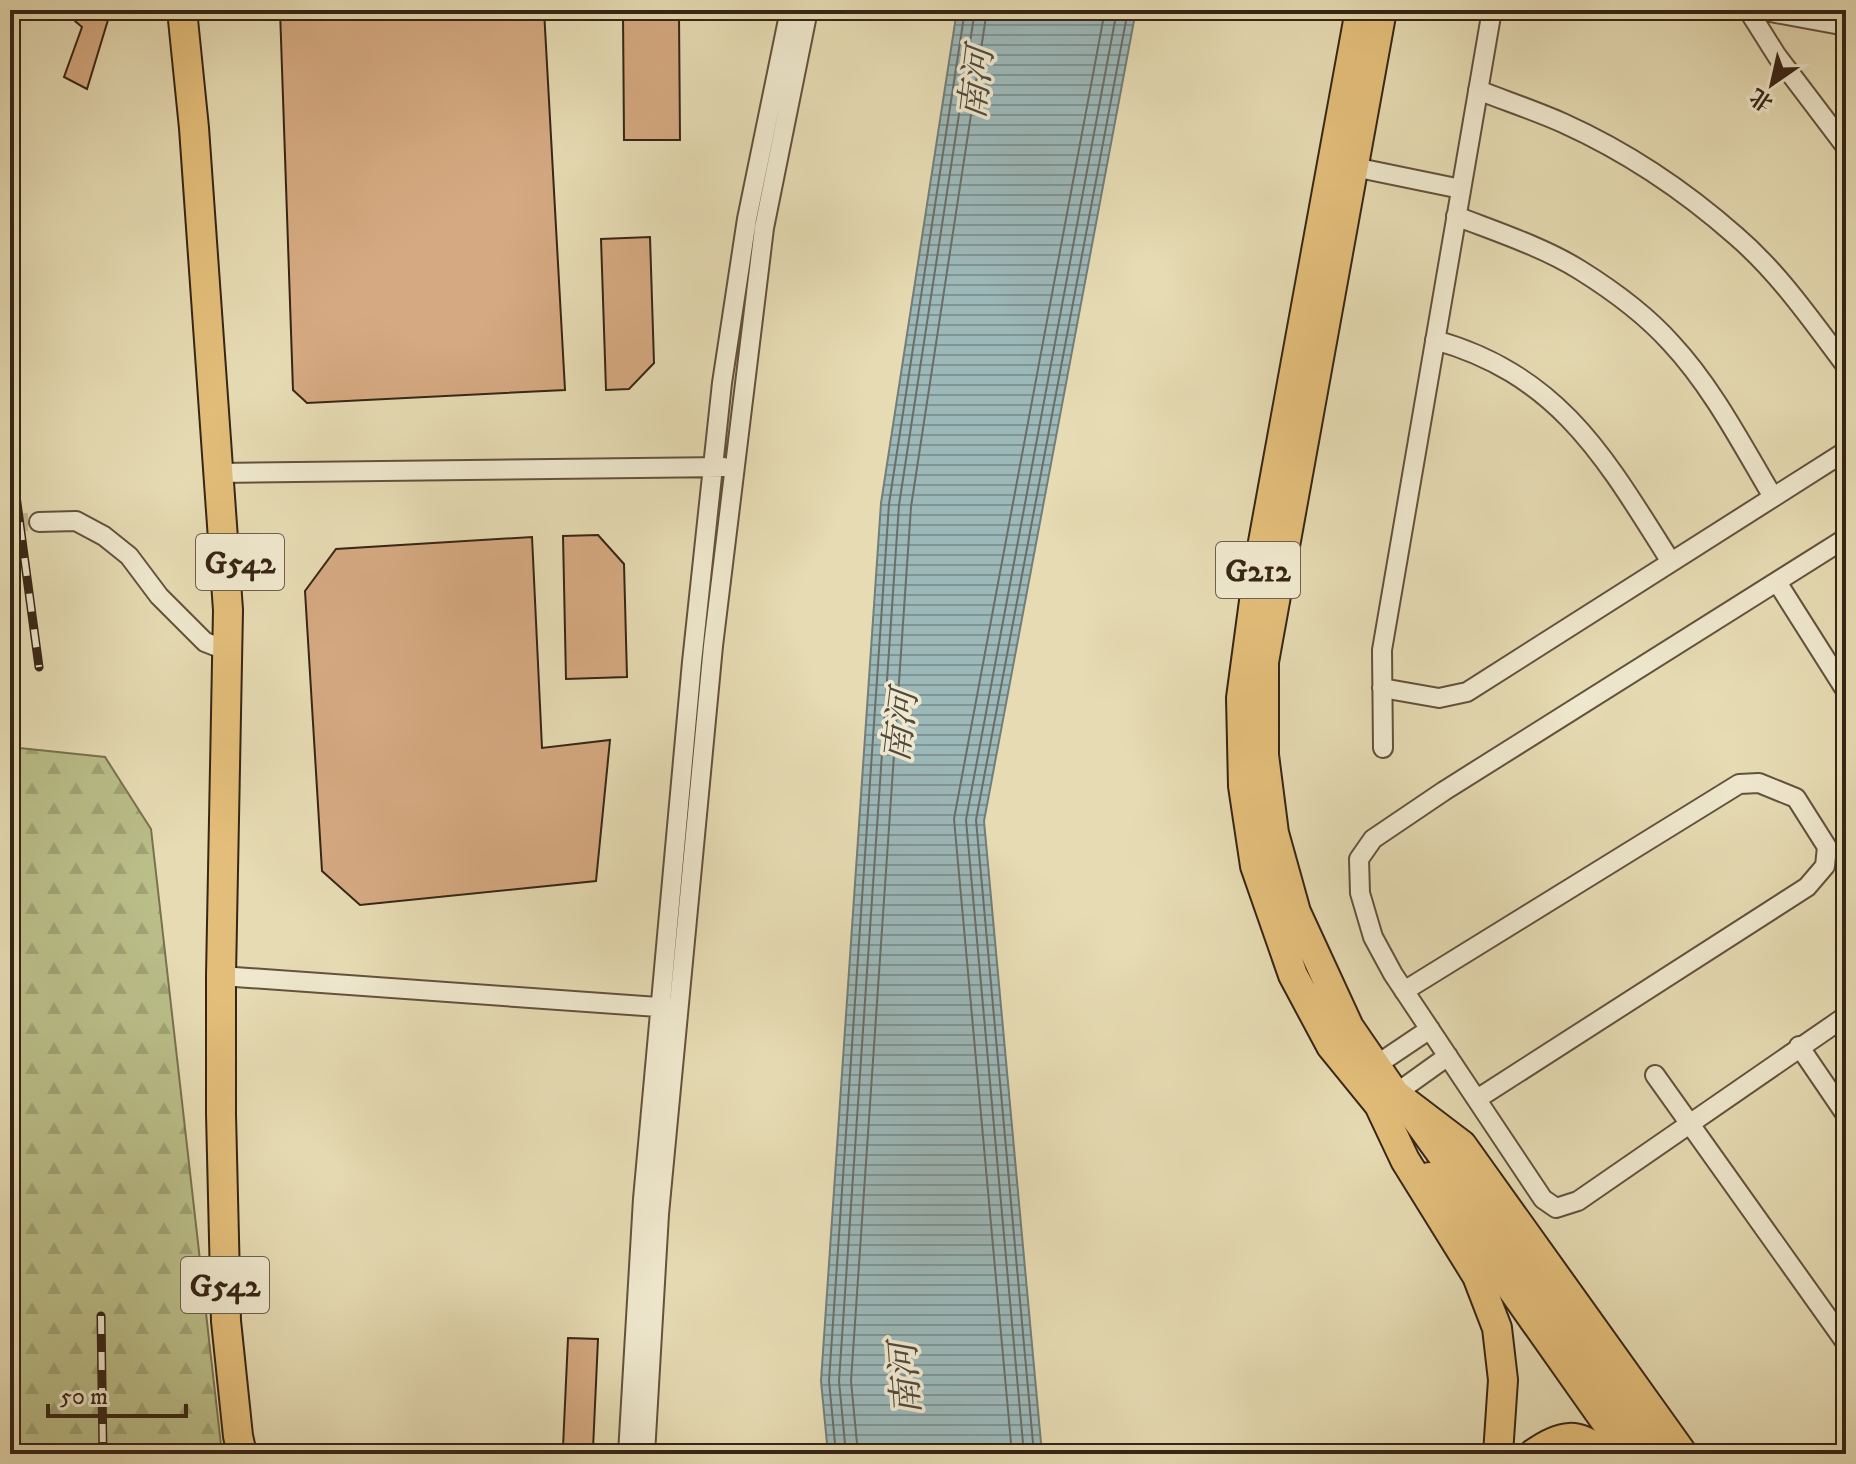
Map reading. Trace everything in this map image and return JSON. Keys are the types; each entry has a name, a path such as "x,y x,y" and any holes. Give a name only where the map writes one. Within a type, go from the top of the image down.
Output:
{"highway":[{"name":"G542","path":"182,10 243,615 221,1114 226,1321 242,1454"},
{"name":"G542","path":"200,10 213,127 227,473 229,976"},
{"name":"G212","path":"1360,10 1259,564 1241,698 1243,786 1255,866 1293,975 1331,1046 1366,1072 1387,1099"},
{"name":"G212","path":"1366,1072 1349,1027 1296,912 1274,833 1264,755 1264,662 1382,10"},
{"path":"1387,1099 1405,1160 1477,1276 1497,1328 1503,1380 1498,1454"},
{"path":"1387,1099 1462,1145 1683,1454"},
{"path":"1533,1454 1546,1445 1567,1438 1586,1439 1603,1454"}],"main road":[{"path":"1387,1099 1626,1454"},
{"path":"1387,1099 1654,1454"}],"street":[{"path":"645,1454 670,1008 713,467 722,383 747,219 790,10"},
{"path":"628,1454 643,1199 670,1008 764,228 808,10"},
{"path":"1383,748 1382,650 1492,10"},
{"path":"1748,10 1777,56 1846,147"},
{"path":"1760,10 1846,26"},
{"path":"1478,90 1564,124 1642,166 1690,200 1737,236 1780,281 1846,366"},
{"path":"1354,167 1461,189"},
{"path":"1456,216 1578,269 1633,308 1671,343 1713,399 1773,497"},
{"path":"1435,340 1461,347 1498,364 1542,392 1576,424 1612,469 1671,562"},
{"path":"1382,688 1439,698 1467,692 1846,451"},
{"path":"227,473 735,466"},
{"path":"39,522 76,521 104,536 129,556 159,596 205,642 228,651"},
{"path":"1846,538 1444,791 1373,839 1359,859 1360,893 1373,937 1404,991 1543,1199 1556,1208 1578,1201 1846,1016"},
{"path":"1777,582 1846,691"},
{"path":"1404,991 1739,784 1759,783 1796,798 1827,847 1825,866 1807,887 1477,1099"},
{"path":"229,976 670,1008"},
{"path":"1366,1072 1430,1029"},
{"path":"1799,1046 1846,1115"},
{"path":"1387,1099 1448,1056"},
{"path":"1655,1075 1846,1343"}],"green space":[{"path":"10,747 105,757 151,829 222,1454 10,1454"}],"water":[{"name":"南河","path":"957,10 1136,10 984,821 1042,1454 828,1454 821,1381 881,503"}],"building":[{"path":"77,10 111,10 87,89 64,77 82,27 75,21"},
{"path":"280,10 544,10 565,390 307,403 293,390"},
{"path":"623,14 679,14 680,140 624,140"},
{"path":"650,237 654,363 629,389 606,390 601,239"},
{"path":"598,535 624,564 627,677 566,679 563,536"},
{"path":"532,537 542,748 610,740 596,881 360,905 322,871 305,591 336,549"},
{"path":"568,1338 598,1339 593,1449 563,1447"}],"tunnel":[{"path":"10,522 39,522"}],"railway":[{"path":"10,83 16,10"},
{"path":"10,451 39,667"},
{"path":"101,1316 103,1454"}]}
